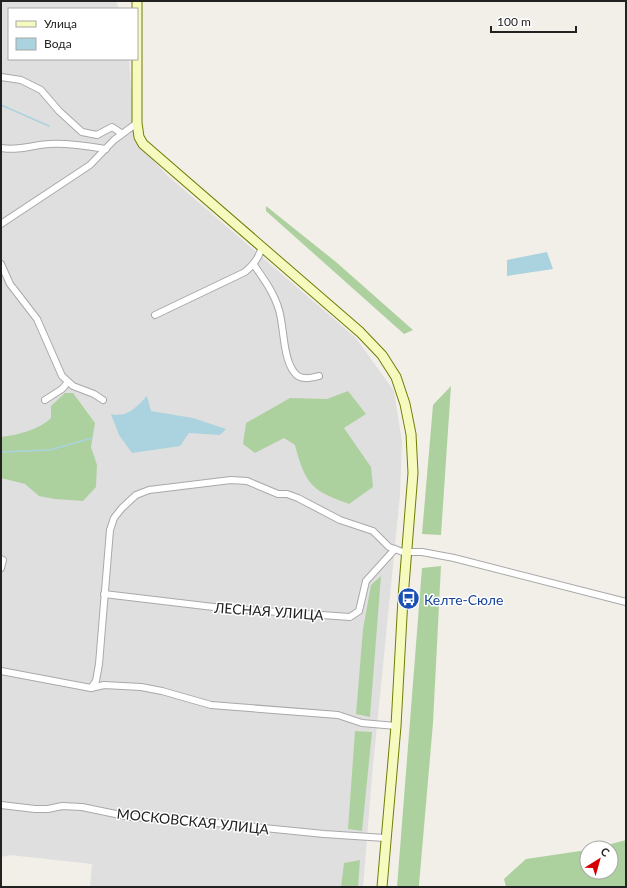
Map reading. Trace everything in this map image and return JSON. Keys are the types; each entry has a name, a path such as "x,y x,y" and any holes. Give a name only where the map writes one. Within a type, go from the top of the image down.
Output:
{"street":[{"path":"137,60 137,123 139,137 143,144 360,332 382,355 396,377 405,404 411,434 413,473 396,726 385,838 382,887"},
{"path":"1,77 21,80 41,90 59,112 82,132 97,135 112,127 122,133"},
{"path":"1,224 90,165 122,133 137,123"},
{"path":"1,148 16,150 56,144 79,144 106,149"},
{"path":"154,315 245,272 254,265 260,256 262,246"},
{"path":"1,264 10,284 37,319 62,376 73,386 94,394 103,400"},
{"path":"254,265 271,290 277,302 287,355 294,372 299,376 308,379 319,376"},
{"path":"45,400 62,389 68,382"},
{"path":"91,688 96,681 110,530 114,518 129,501 136,495 149,490 231,480 247,481 278,494 287,494 298,498 340,520 373,531 389,547 395,549 454,558 626,602"},
{"name":"ЛЕСНАЯ УЛИЦА","path":"104,594 254,611 350,617 359,611 366,582 395,549"},
{"path":"1,559 3,560 1,568"},
{"path":"1,671 91,688 104,685 141,687 162,691 211,705 268,708 338,715 362,722 396,726"},
{"name":"МОСКОВСКАЯ УЛИЦА","path":"1,805 35,809 48,809 62,806 82,807 130,817 176,819 324,834 385,838"}],"shaded area":[{"path":"1,1 116,1 119,8 8,8 8,60 129,60 135,141 168,176 356,338 394,391 402,442 400,495 372,776 363,887 90,887 92,864 10,855 1,857"}],"green space":[{"path":"266,206 336,262 413,330 404,334 266,211"},
{"path":"451,386 441,535 422,534 433,405"},
{"path":"348,391 366,414 344,428 371,467 373,487 349,504 326,495 312,484 302,469 295,445 284,438 255,453 243,444 246,423 290,398 327,399"},
{"path":"65,393 73,393 95,423 91,447 97,465 96,487 83,501 39,496 25,484 1,478 1,437 34,429 46,422 51,418 51,406"},
{"path":"441,566 433,723 419,887 397,887 422,568"},
{"path":"381,576 370,717 356,714 363,629 371,585"},
{"path":"355,731 372,732 362,831 348,829"},
{"path":"626,840 626,887 506,887 504,879 526,859 579,851 579,880 619,880 619,842"},
{"path":"360,860 358,887 341,887 344,863"}],"water":[{"path":"547,252 553,269 507,276 507,260"},
{"path":"147,396 151,411 193,418 226,429 220,435 189,433 180,446 132,453 119,435 111,414 117,415 131,411"}],"waterway":[{"path":"1,105 49,126"},
{"path":"1,452 50,450 92,438"}],"place":[{"name":"Келте-Сюле","path":"409,599"}]}
